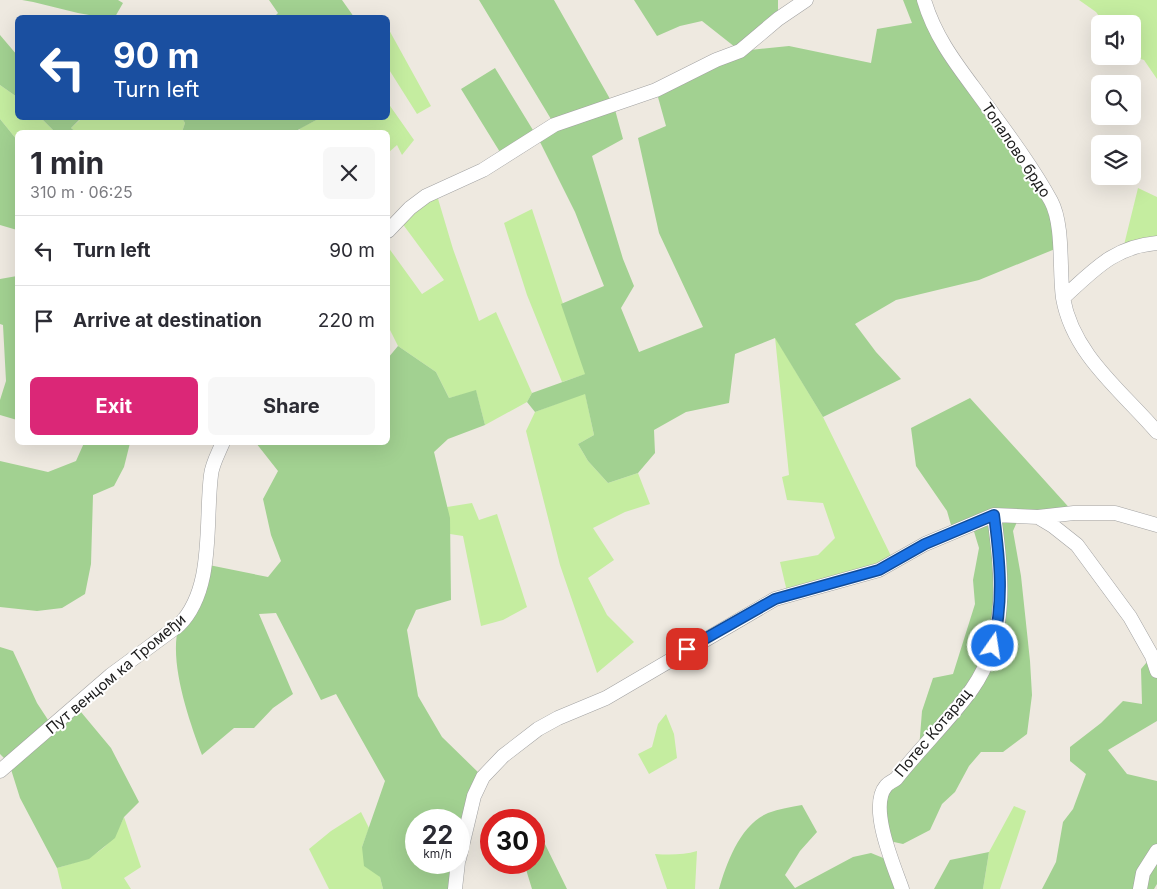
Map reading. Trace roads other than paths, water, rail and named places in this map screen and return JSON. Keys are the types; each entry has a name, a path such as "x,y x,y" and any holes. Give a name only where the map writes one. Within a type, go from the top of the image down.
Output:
{"street":[{"path":"390,229 410,208 426,196 483,170 554,124 656,90 716,60 740,51 778,19 806,0"},
{"name":"Топалово брдо","path":"924,0 942,45 1006,133 1052,202 1062,262 1063,298 1084,350 1110,383 1139,411 1157,432"},
{"path":"1063,298 1109,257 1123,250 1157,243"},
{"name":"Пут венцом ка Тромеђи","path":"0,771 111,676 179,625 188,616 197,597 204,564 211,472 222,445"},
{"path":"470,812 474,796 483,777 503,756 538,729 558,718 606,698 775,599 879,570 925,544 994,515 1038,517 1074,513 1115,513 1157,525"},
{"name":"Потес Котарац","path":"902,889 880,818 882,797 885,787 896,779 972,688 988,661 997,630 1001,598 1001,564 994,515"},
{"path":"1038,517 1077,545 1088,558 1130,617 1152,656 1157,671"},
{"path":"1140,889 1143,873 1157,851"},
{"path":"455,889 457,874"}]}
